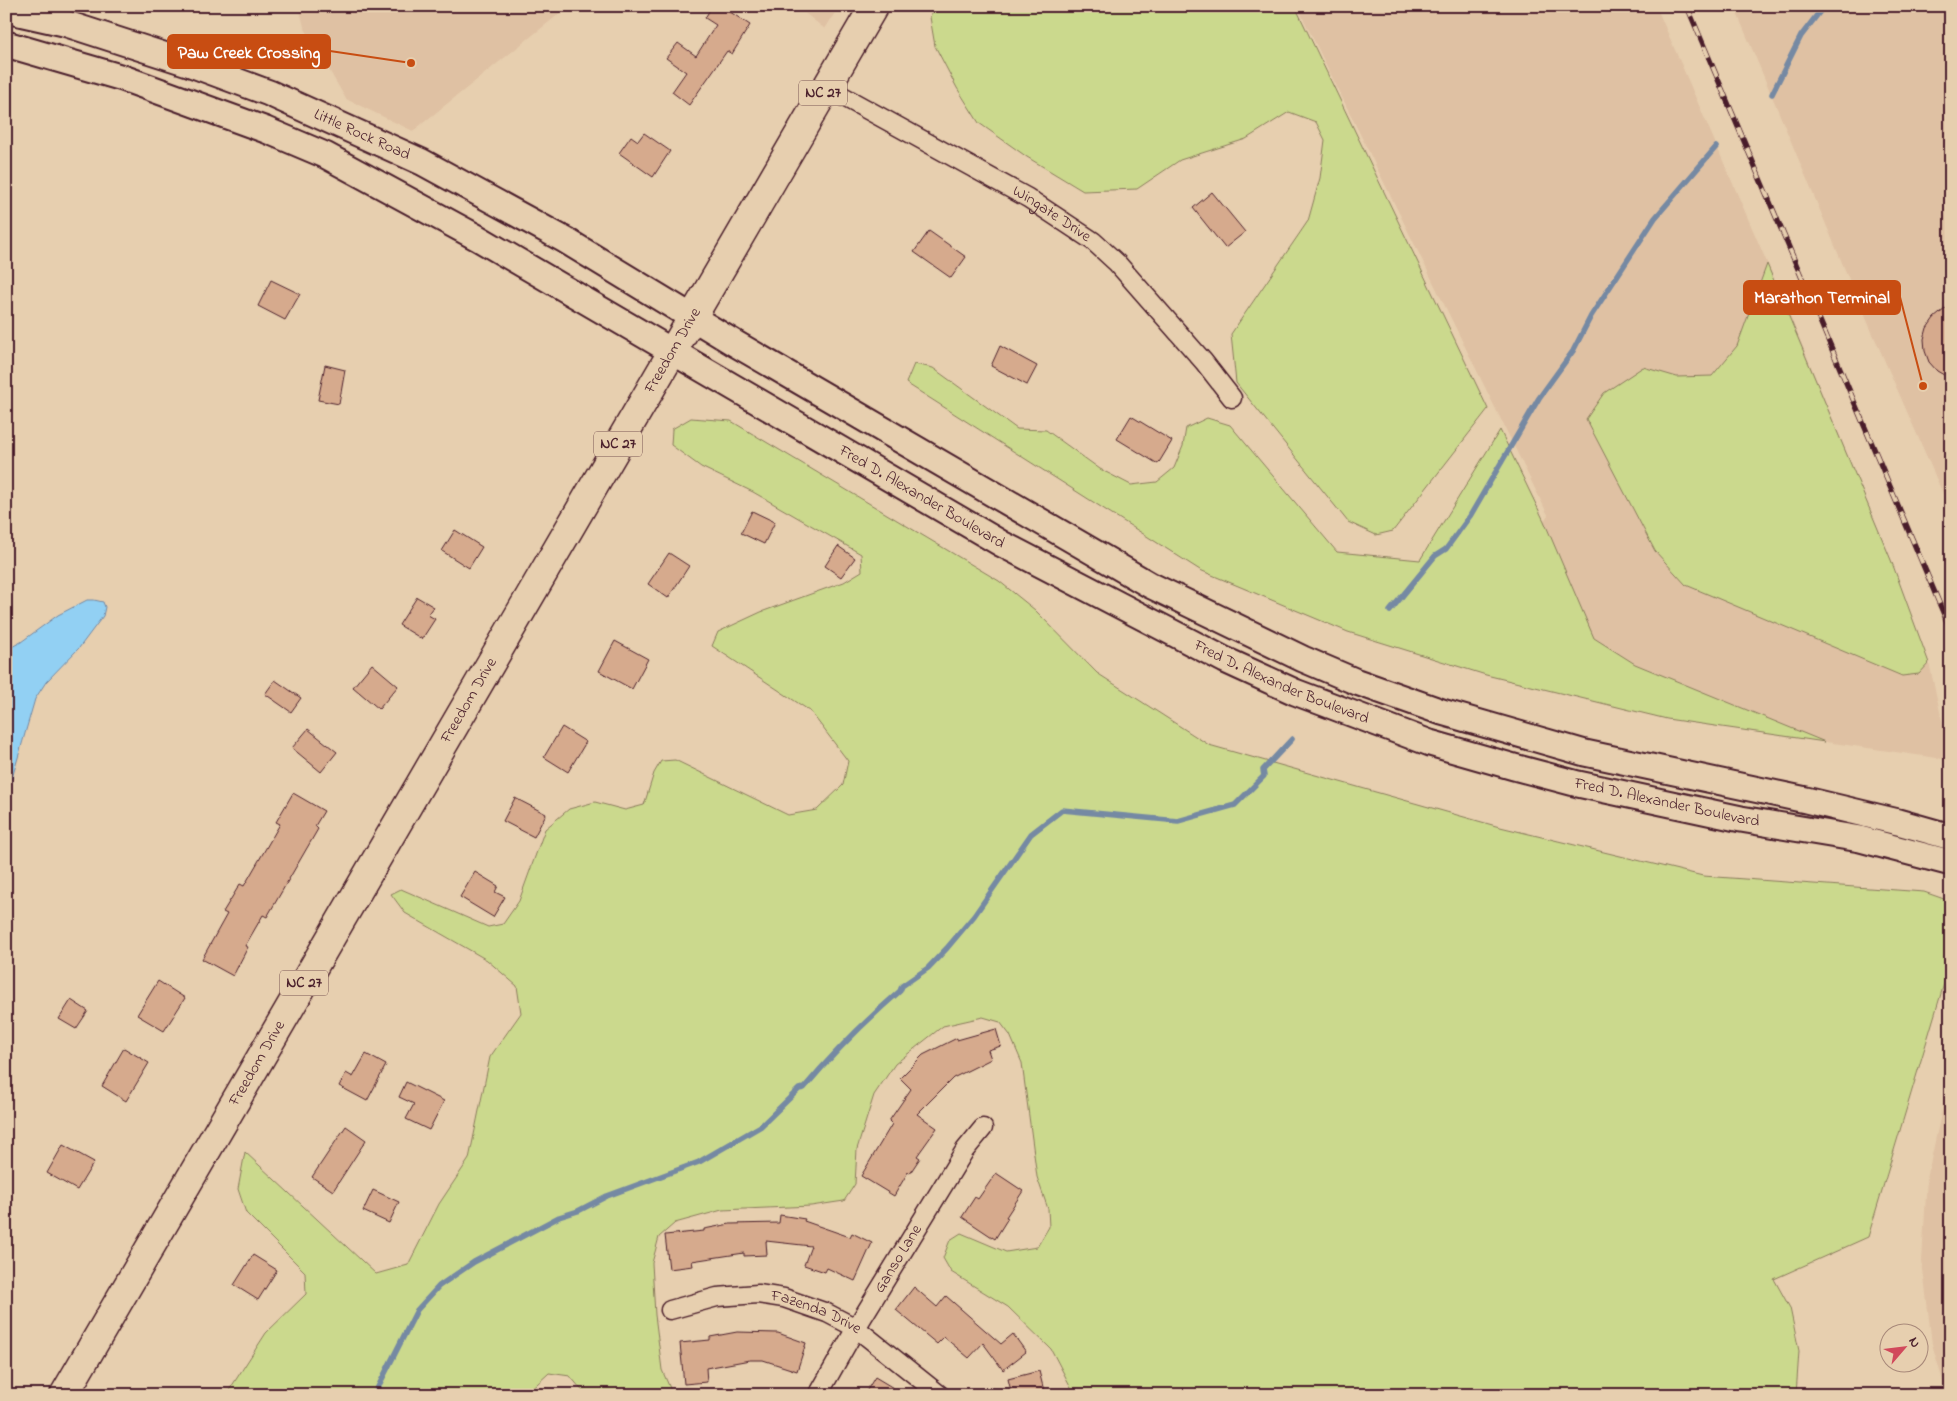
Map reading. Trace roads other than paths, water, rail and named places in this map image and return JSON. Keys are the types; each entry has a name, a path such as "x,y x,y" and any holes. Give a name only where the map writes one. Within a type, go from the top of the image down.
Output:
{"main road":[{"name":"Freedom Drive","path":"64,1395 874,6"},
{"name":"Little Rock Road","path":"6,10 64,23 188,63 338,123 422,162 565,240 692,317"},
{"name":"Little Rock Road","path":"6,44 123,78 266,130 325,155 478,238 672,351"},
{"name":"Fred D. Alexander Boulevard","path":"692,317 1150,585 1303,660 1357,682 1442,712 1576,750 1806,800 1951,837"},
{"name":"Fred D. Alexander Boulevard","path":"672,351 1002,544 1225,660 1295,692 1430,743 1514,767 1741,819 1860,838 1951,863"}],"street":[{"name":"Wingate Drive","path":"826,87 1028,198 1058,216 1093,241 1123,270 1204,362 1232,398"},
{"name":"Ganso Lane","path":"818,1395 856,1328 965,1150 983,1128"},
{"name":"Fazenda Drive","path":"670,1310 717,1297 758,1294 784,1298 819,1310 856,1328 940,1395"}],"water":[{"path":"87,600 103,602 105,607 103,616 79,648 46,682 35,699 6,799 6,650 21,642 58,615"}],"waterway":[{"path":"1772,94 1801,36 1824,6"},
{"path":"1390,611 1435,556 1446,549 1470,516 1539,398 1573,351 1591,316 1655,218 1716,147"},
{"path":"374,1395 417,1310 439,1286 474,1262 559,1217 578,1211 607,1196 699,1162 761,1126 799,1089 804,1088 850,1038 900,991 902,986 928,968 974,916 1031,834 1062,810 1178,821 1235,805 1264,776 1263,770 1292,739"}],"railway":[{"path":"1687,6 1951,631"}],"place":[{"name":"Paw Creek Crossing","path":"411,63"},
{"name":"Marathon Terminal","path":"1923,386"}]}
